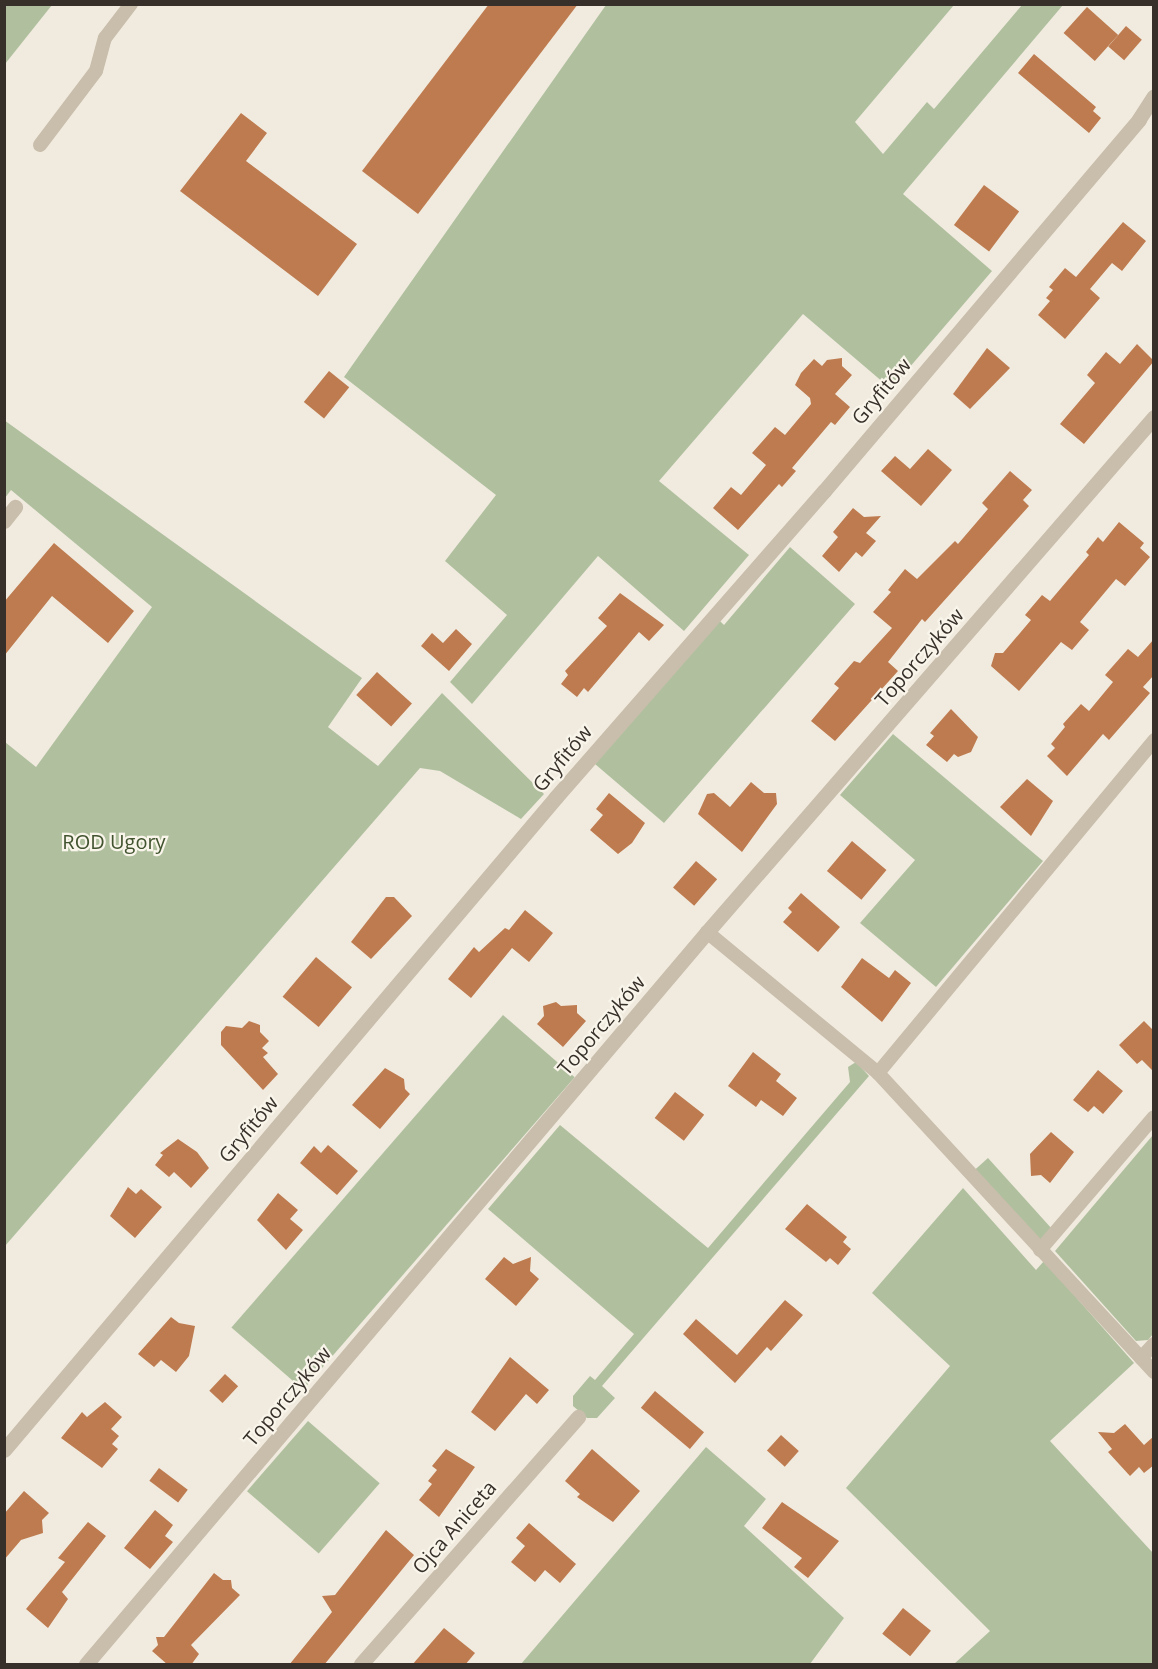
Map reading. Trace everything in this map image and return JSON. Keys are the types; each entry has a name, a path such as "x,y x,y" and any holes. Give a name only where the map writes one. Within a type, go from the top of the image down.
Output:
{"street":[{"name":"Gryfitów","path":"4,1450 586,762 839,473 1139,119 1154,96"},
{"name":"Toporczyków","path":"86,1665 707,932 1154,417"},
{"path":"4,521 15,507"},
{"name":"Ojca Aniceta","path":"361,1665 578,1417"}],"lane":[{"path":"40,145 96,71 105,38 131,4"},
{"path":"878,1073 1154,740"},
{"path":"707,932 878,1073 970,1169 1040,1250 1154,1372"},
{"path":"1040,1250 1154,1117"},
{"path":"1141,1358 1154,1344"}],"green space":[{"path":"4,5 52,5 5,64"},
{"path":"606,5 954,5 855,122 883,154 927,102 934,109 1022,5 1063,5 903,194 992,271 891,389 803,314 659,481 749,555 684,631 598,556 472,704 450,682 507,615 445,561 496,495 344,377"},
{"name":"ROD Ugory","path":"4,420 362,678 328,727 378,766 442,693 544,794 521,819 440,771 420,768 5,1246 5,742 36,767 152,607 11,490 5,498"},
{"path":"790,547 855,604 664,823 595,764 718,619 724,625"},
{"path":"893,734 1043,861 936,987 860,923 915,860 840,795"},
{"path":"503,1015 575,1077 303,1390 231,1327"},
{"path":"856,1062 869,1076 602,1386 615,1398 597,1418 587,1418 573,1406 573,1396 590,1376 595,1380 634,1334 488,1209 560,1125 708,1248 850,1082 848,1067"},
{"path":"1153,1135 1153,1334 1148,1340 1136,1341 1055,1251"},
{"path":"988,1158 1052,1229 1039,1241 975,1170"},
{"path":"963,1188 1036,1270 1044,1261 1134,1363 1050,1441 1153,1553 1153,1664 954,1664 990,1631 846,1488 950,1366 872,1293"},
{"path":"308,1421 380,1483 319,1554 247,1491"},
{"path":"706,1447 766,1499 744,1526 844,1618 810,1664 521,1664"}],"building":[{"path":"489,4 578,4 418,214 362,171"},
{"path":"1087,7 1118,35 1095,61 1064,33"},
{"path":"1126,26 1142,40 1124,60 1108,46"},
{"path":"1034,54 1096,107 1093,111 1101,118 1089,133 1018,73"},
{"path":"241,113 267,133 246,161 357,244 318,296 180,191"},
{"path":"984,185 1019,211 989,251 954,225"},
{"path":"1123,222 1146,241 1122,271 1112,263 1090,289 1100,298 1065,339 1038,315 1050,301 1046,298 1053,290 1049,287 1065,268 1076,277"},
{"path":"1137,344 1154,361 1084,444 1060,424 1095,383 1087,375 1106,352 1120,364"},
{"path":"987,348 1010,368 970,409 953,394"},
{"path":"842,358 842,366 852,375 835,394 850,407 835,425 831,422 792,468 796,471 782,487 779,484 738,530 713,508 731,487 741,495 766,465 752,453 775,427 785,435 811,404 810,398 795,385 801,373 814,359 822,366 827,360"},
{"path":"329,371 349,387 324,418 304,402"},
{"path":"928,449 952,470 921,506 881,471 895,456 910,469"},
{"path":"1010,471 1032,490 1023,500 1029,506 925,622 922,619 888,662 898,671 835,741 811,721 839,688 834,684 854,661 860,663 892,628 873,612 891,592 888,590 905,569 917,579 955,541 958,544 988,509 982,503"},
{"path":"853,508 864,517 881,516 866,533 876,541 862,557 856,552 839,572 822,556 838,537 833,532"},
{"path":"1119,522 1144,543 1140,548 1150,557 1125,586 1116,579 1080,622 1089,630 1072,650 1061,642 1019,691 991,666 995,653 1003,653 1031,620 1025,615 1042,595 1050,601 1089,555 1086,552 1098,537 1103,542"},
{"path":"54,543 134,611 108,643 52,596 4,656 4,602"},
{"path":"620,593 664,625 649,641 639,632 588,692 584,688 577,697 561,684 568,675 565,671 607,626 598,618"},
{"path":"456,629 472,644 449,671 421,646 432,633 443,643"},
{"path":"1154,639 1154,675 1143,687 1150,693 1109,740 1103,734 1067,776 1047,756 1055,748 1051,744 1065,727 1063,724 1081,704 1089,711 1113,682 1105,675 1128,649 1138,657"},
{"path":"377,672 412,703 391,726 356,695"},
{"path":"951,709 978,737 971,752 958,757 954,754 947,762 926,745 934,736 930,733"},
{"path":"1027,779 1053,801 1031,836 1000,807"},
{"path":"751,782 764,793 776,793 777,804 742,852 698,814 707,794 714,793 730,807"},
{"path":"609,793 645,823 632,843 618,854 590,830 603,815 596,809"},
{"path":"852,841 886,870 861,900 827,871"},
{"path":"696,861 717,879 694,906 673,887"},
{"path":"801,893 840,927 818,952 783,922 792,912 788,908"},
{"path":"386,897 394,897 412,916 371,959 351,942"},
{"path":"525,910 553,933 529,962 512,948 471,998 448,979 474,947 479,952 505,928 509,930"},
{"path":"316,957 352,987 319,1027 283,997"},
{"path":"862,958 889,978 895,970 911,983 882,1022 841,987"},
{"path":"556,1002 561,1006 577,1005 577,1013 586,1021 563,1047 537,1024 544,1016 543,1006"},
{"path":"249,1021 260,1025 260,1032 269,1041 262,1048 268,1053 263,1057 278,1074 263,1090 221,1045 221,1032 226,1026 242,1028"},
{"path":"1144,1021 1154,1031 1154,1072 1142,1060 1137,1064 1119,1045"},
{"path":"753,1052 781,1074 776,1081 797,1098 783,1116 761,1100 756,1107 728,1086"},
{"path":"385,1068 404,1079 405,1089 410,1094 380,1129 352,1105"},
{"path":"1098,1070 1123,1091 1103,1114 1094,1106 1088,1112 1073,1100"},
{"path":"675,1092 704,1115 684,1141 655,1118"},
{"path":"1051,1132 1074,1152 1050,1183 1041,1175 1031,1176 1030,1154"},
{"path":"178,1139 197,1152 209,1168 191,1188 174,1172 169,1177 155,1165 163,1155 160,1153"},
{"path":"328,1145 358,1171 337,1195 300,1163 314,1146 321,1153"},
{"path":"128,1187 136,1194 141,1189 162,1207 135,1238 110,1216"},
{"path":"278,1193 298,1210 290,1219 303,1230 286,1250 257,1220"},
{"path":"807,1204 847,1237 843,1242 851,1249 838,1265 830,1258 826,1262 785,1229"},
{"path":"504,1257 513,1264 531,1257 530,1271 539,1279 516,1306 485,1279"},
{"path":"785,1300 803,1315 771,1351 767,1347 735,1383 683,1334 696,1319 737,1355"},
{"path":"171,1317 179,1323 195,1326 189,1356 176,1372 161,1360 154,1367 138,1354"},
{"path":"510,1357 549,1390 537,1404 526,1394 495,1431 471,1412"},
{"path":"225,1374 238,1386 222,1403 209,1391"},
{"path":"655,1391 704,1432 690,1449 641,1408"},
{"path":"105,1402 122,1417 111,1429 119,1436 112,1444 118,1449 102,1468 61,1438 82,1412 87,1417"},
{"path":"1125,1424 1144,1445 1154,1436 1154,1465 1144,1473 1139,1467 1130,1476 1108,1452 1112,1449 1098,1432 1114,1433"},
{"path":"781,1435 799,1451 785,1467 767,1451"},
{"path":"446,1449 475,1467 439,1517 419,1500 432,1484 428,1481 437,1470 432,1466"},
{"path":"592,1449 640,1491 613,1522 577,1497 580,1494 565,1481"},
{"path":"159,1468 188,1490 178,1502 149,1481"},
{"path":"24,1491 49,1513 42,1520 43,1533 21,1540 4,1560 4,1514"},
{"path":"782,1502 839,1541 808,1578 794,1567 802,1558 762,1528"},
{"path":"155,1510 173,1525 165,1536 173,1542 150,1569 124,1548"},
{"path":"88,1522 106,1536 62,1592 68,1599 48,1628 26,1609 65,1562 58,1558"},
{"path":"529,1523 576,1564 560,1583 545,1570 535,1582 511,1562 525,1546 516,1538"},
{"path":"386,1530 414,1555 324,1665 289,1665 332,1612 322,1596 335,1595"},
{"path":"214,1573 223,1580 231,1580 232,1588 240,1595 191,1645 199,1654 191,1665 168,1665 152,1651 158,1645 156,1637 164,1637"},
{"path":"903,1608 931,1631 910,1656 882,1634"},
{"path":"444,1628 475,1653 465,1665 412,1665"}]}
